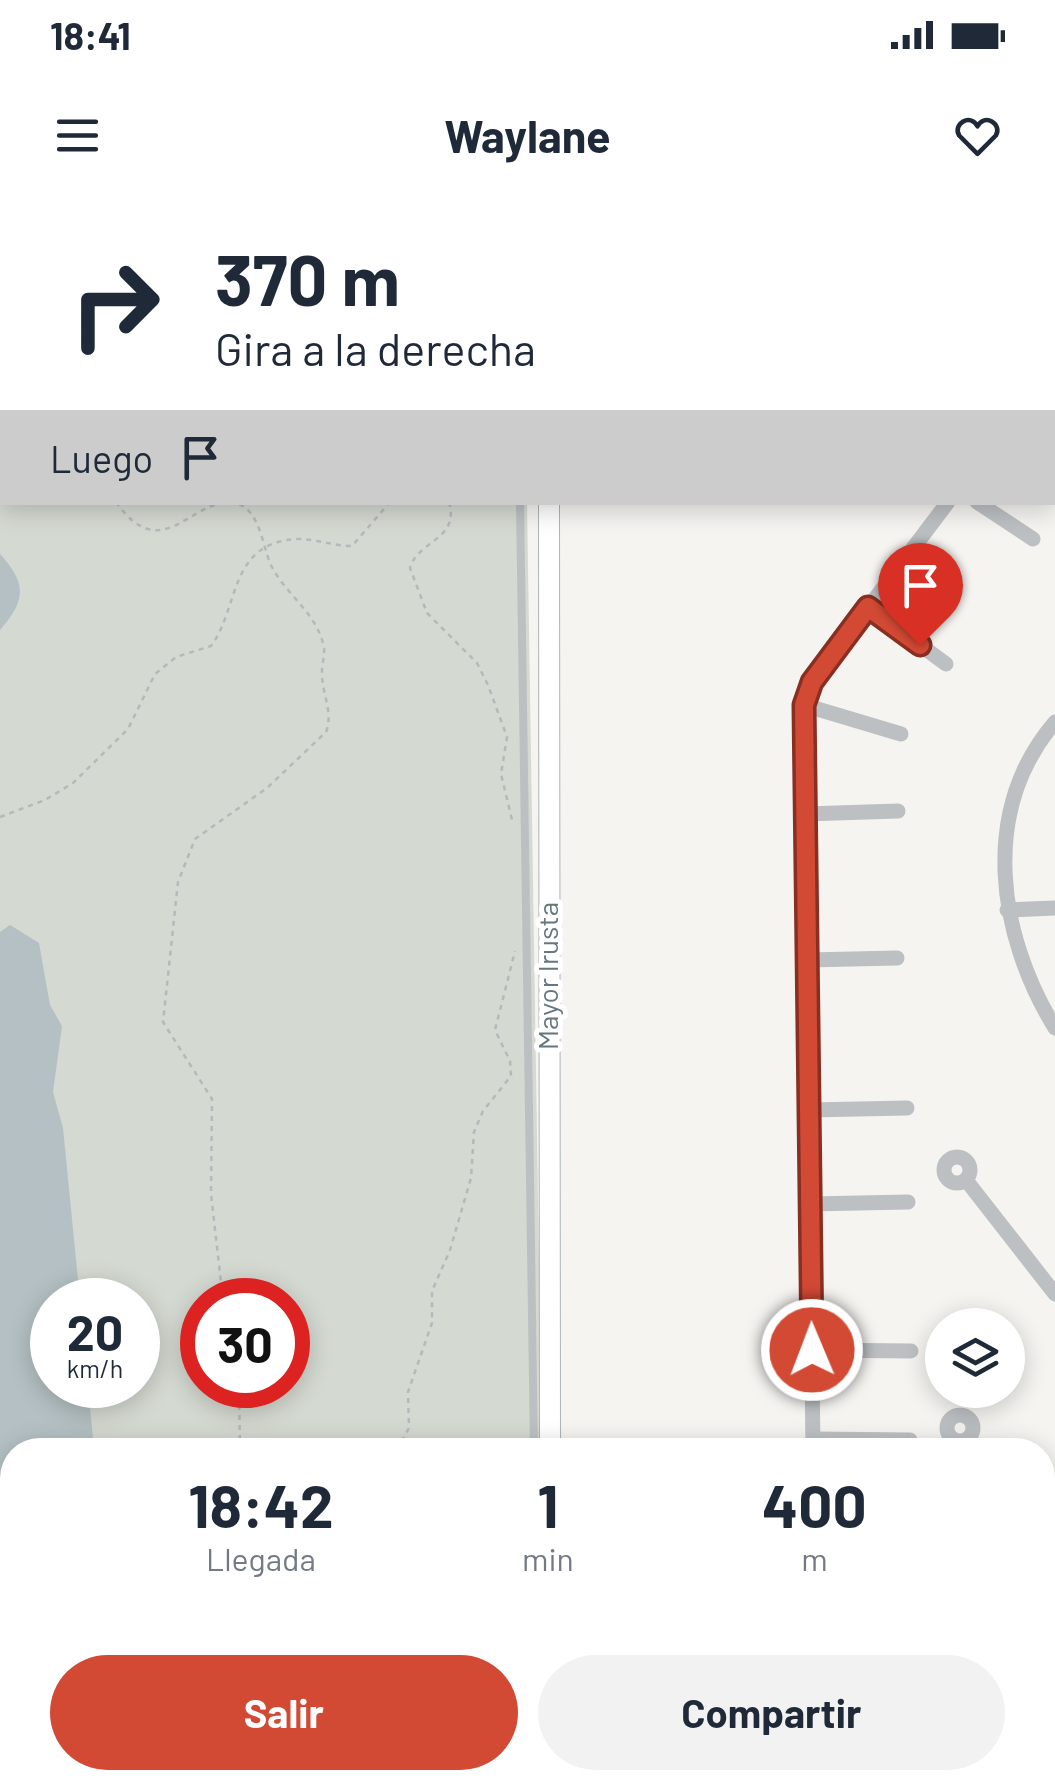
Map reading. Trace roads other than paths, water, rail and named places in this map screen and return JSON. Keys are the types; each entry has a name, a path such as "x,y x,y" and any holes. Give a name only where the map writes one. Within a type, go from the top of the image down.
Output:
{"main road":[{"name":"Mayor Irusta","path":"549,505 550,1438"}],"street":[{"path":"813,1438 804,705 812,682 946,505"},
{"path":"982,505 1033,538"},
{"path":"868,607 946,664"},
{"path":"804,705 901,734"},
{"path":"1055,722 1033,749 1008,822 1007,910 1022,966 1055,1028"},
{"path":"805,814 898,812"},
{"path":"1007,910 1055,908"},
{"path":"807,960 897,958"},
{"path":"809,1110 906,1108"},
{"path":"966,1180 1055,1294"},
{"path":"810,1204 908,1202"},
{"path":"812,1350 911,1350"}],"lane":[{"path":"520,505 534,1438"}]}
